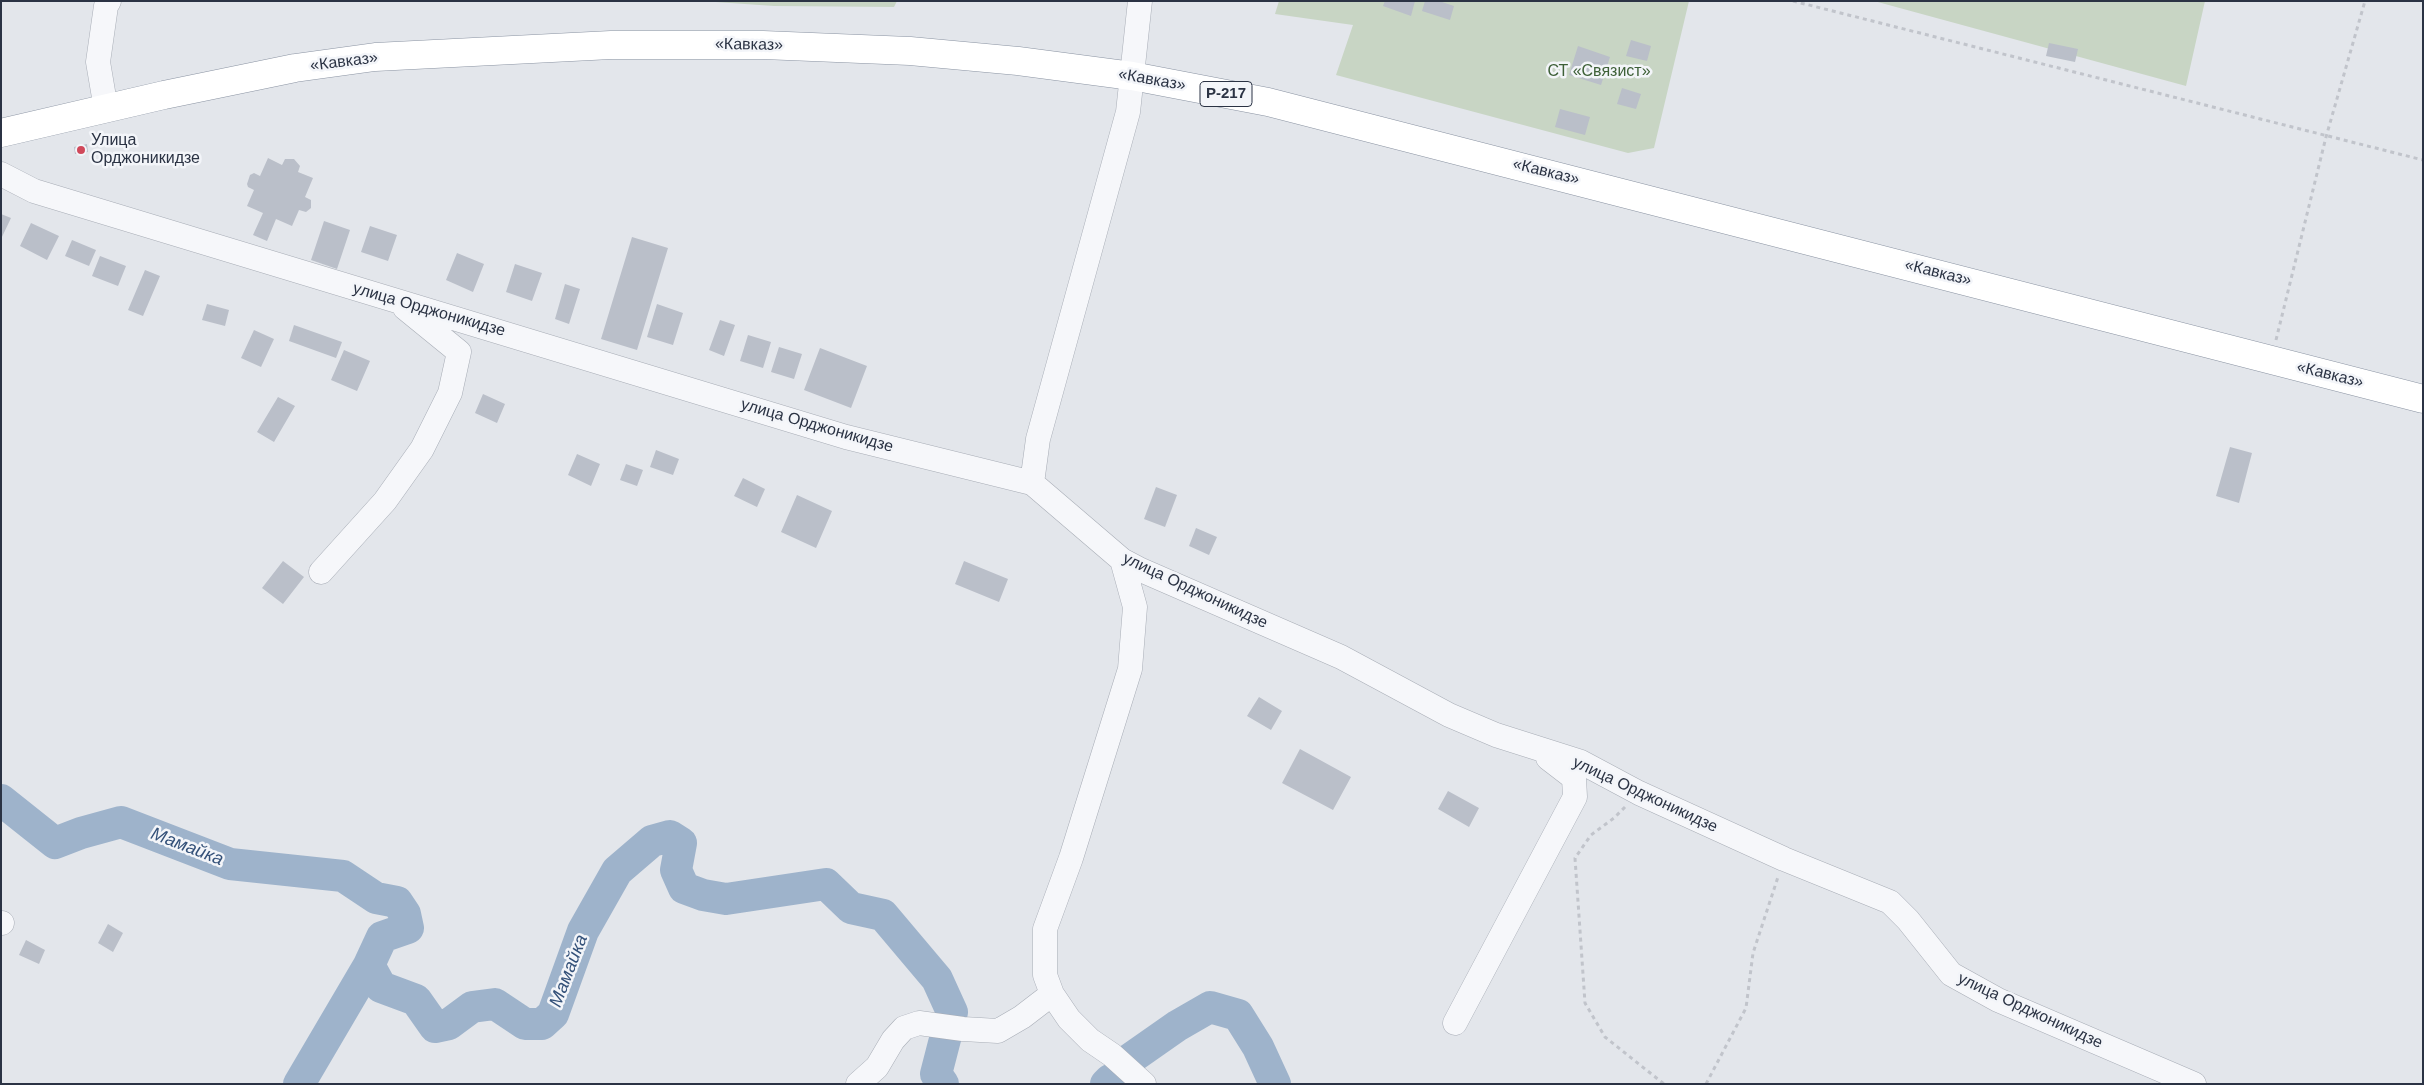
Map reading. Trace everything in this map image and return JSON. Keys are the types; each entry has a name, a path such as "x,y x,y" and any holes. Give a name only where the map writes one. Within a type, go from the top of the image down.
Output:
{"highway":[{"name":"«Кавказ»","path":"1,133 286,70 375,57 611,45 763,45 910,51 1018,61 1132,76 1268,102 2423,399"}],"street":[{"path":"1032,483 1038,439 1128,112 1140,1"},
{"path":"104,3 98,62 106,109"},
{"name":"улица Орджоникидзе","path":"1,174 34,191 398,302 483,325 846,437 1032,483 1122,560 1341,657 1449,715 1532,747 1581,762 1639,794 1784,859 1890,902 1908,920 1951,974 1998,1000 2194,1084"},
{"path":"398,302 459,352"},
{"path":"320,572 385,501 422,450 450,393 459,352 483,325"},
{"path":"1122,560 1135,607 1130,669 1071,858 1045,929 1045,975 1052,994 1069,1019 1090,1040 1112,1055 1144,1084"},
{"path":"1455,1023 1575,797 1574,778 1532,747"},
{"path":"858,1084 877,1067 904,1028 919,1023 963,1029 998,1031 1022,1017 1052,994"}],"path":[{"path":"1793,1 2423,160"},
{"path":"2271,360 2326,137 2365,1"},
{"path":"1639,794 1614,818 1591,835 1575,858 1585,1003 1606,1037 1664,1084"},
{"path":"1706,1084 1746,1008 1753,953 1784,859"}],"green space":[{"path":"701,1 897,1 894,7 774,6"},
{"name":"СТ «Связист»","path":"1279,1 1689,1 1654,148 1628,153 1336,75 1353,25 1275,14"},
{"path":"1874,1 2205,1 2186,86"}],"building":[{"path":"1385,1 1415,1 1411,16 1383,6"},
{"path":"1425,1 1439,1 1454,6 1450,20 1422,11"},
{"path":"1631,40 1651,46 1647,61 1626,56"},
{"path":"2049,43 2078,49 2075,62 2046,56"},
{"path":"1578,46 1610,57 1601,85 1569,75"},
{"path":"1622,88 1641,94 1636,109 1617,104"},
{"path":"1560,109 1590,117 1585,135 1555,127"},
{"path":"87,144 88,152 75,154 74,147"},
{"path":"268,158 282,165 285,159 294,159 300,166 298,172 313,178 305,197 311,200 311,208 306,212 299,210 292,226 276,219 267,241 253,235 263,213 247,206 254,190 248,187 247,184 250,175 254,173 260,176"},
{"path":"1,214 11,218 1,239"},
{"path":"324,221 350,230 337,269 311,260"},
{"path":"31,223 59,236 47,260 20,246"},
{"path":"370,226 397,235 388,261 361,252"},
{"path":"632,237 668,248 637,350 601,339"},
{"path":"72,240 96,250 89,266 65,256"},
{"path":"457,253 484,264 473,292 446,280"},
{"path":"100,256 126,266 118,286 92,276"},
{"path":"515,264 542,273 532,301 506,292"},
{"path":"145,270 160,276 143,316 128,310"},
{"path":"565,284 580,289 569,324 555,319"},
{"path":"207,304 229,310 225,326 202,320"},
{"path":"657,304 683,313 673,345 647,337"},
{"path":"720,320 735,325 724,356 709,350"},
{"path":"294,325 342,342 336,358 289,341"},
{"path":"254,330 274,339 261,367 241,358"},
{"path":"748,335 771,342 763,368 740,361"},
{"path":"779,347 802,354 794,379 771,372"},
{"path":"820,348 867,366 851,408 804,390"},
{"path":"344,350 370,361 357,391 331,380"},
{"path":"483,394 505,404 497,423 475,413"},
{"path":"278,397 295,406 274,442 257,432"},
{"path":"2230,447 2252,453 2239,503 2216,496"},
{"path":"656,450 679,459 673,475 650,467"},
{"path":"577,454 600,464 591,486 568,475"},
{"path":"626,464 643,470 637,486 620,480"},
{"path":"743,478 765,489 757,507 734,496"},
{"path":"1156,487 1177,495 1165,527 1144,519"},
{"path":"797,495 832,511 816,548 781,532"},
{"path":"1196,528 1217,537 1209,555 1189,546"},
{"path":"283,561 304,577 283,604 262,588"},
{"path":"964,561 1008,579 999,602 955,584"},
{"path":"1259,697 1282,711 1271,730 1247,716"},
{"path":"1300,749 1351,777 1333,810 1282,783"},
{"path":"1448,791 1479,808 1469,827 1438,809"},
{"path":"108,924 123,933 113,952 98,943"},
{"path":"26,940 45,950 39,964 19,955"}],"waterway":[{"name":"Мамайка","path":"1,800 55,843 81,833 121,822 230,864 343,876 376,898 397,902 405,914 408,928 382,937 369,965 381,987 416,1000 435,1027 449,1024 472,1007 495,1004 525,1024 542,1024 553,1014 583,931 617,871 652,841 670,836 681,843 676,870 684,888 703,895 726,899 826,884 851,908 883,915 937,979 952,1012 936,1074 943,1084"},
{"path":"299,1084 369,965"},
{"name":"Мамайка","path":"1127,1061 1177,1026 1210,1007 1238,1015 1258,1047 1275,1084"},
{"name":"Мамайка","path":"1106,1084 1110,1080"}],"place":[{"name":"Улица Орджоникидзе","path":"81,150"}]}
